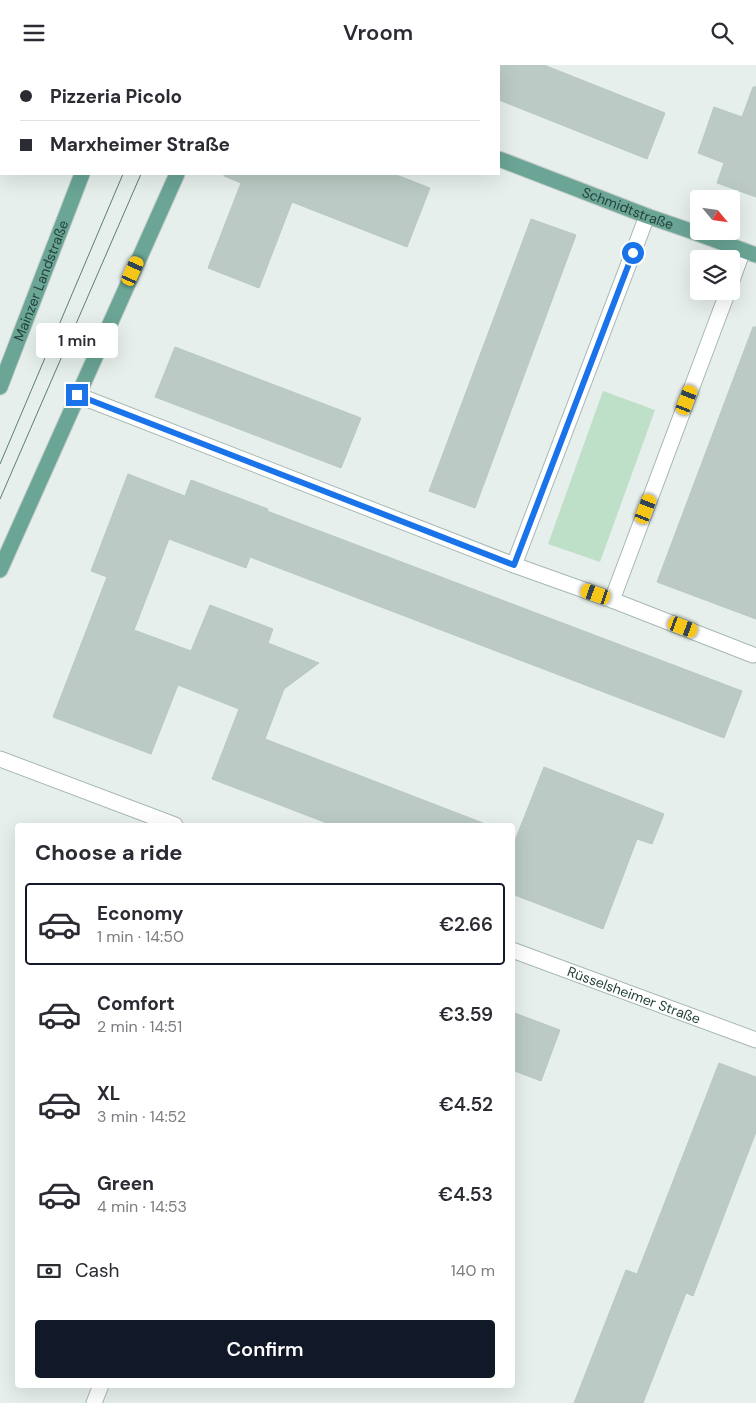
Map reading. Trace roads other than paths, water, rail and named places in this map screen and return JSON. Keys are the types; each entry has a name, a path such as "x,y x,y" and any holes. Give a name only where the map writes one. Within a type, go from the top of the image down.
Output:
{"main road":[{"name":"Schmidtstraße","path":"500,159 750,253"},
{"name":"Mainzer Landstraße","path":"0,387 82,175"},
{"path":"0,570 176,175"},
{"path":"165,201 185,175"}],"street":[{"path":"514,565 647,216"},
{"path":"740,269 750,253"},
{"path":"612,600 725,300"},
{"path":"77,395 514,565 612,600 753,655"},
{"path":"0,759 170,823"},
{"name":"Rüsselsheimer Straße","path":"515,951 756,1039"},
{"path":"94,1403 100,1388"}],"tram line":[{"path":"0,464 123,175"},
{"path":"0,499 141,175"}]}
